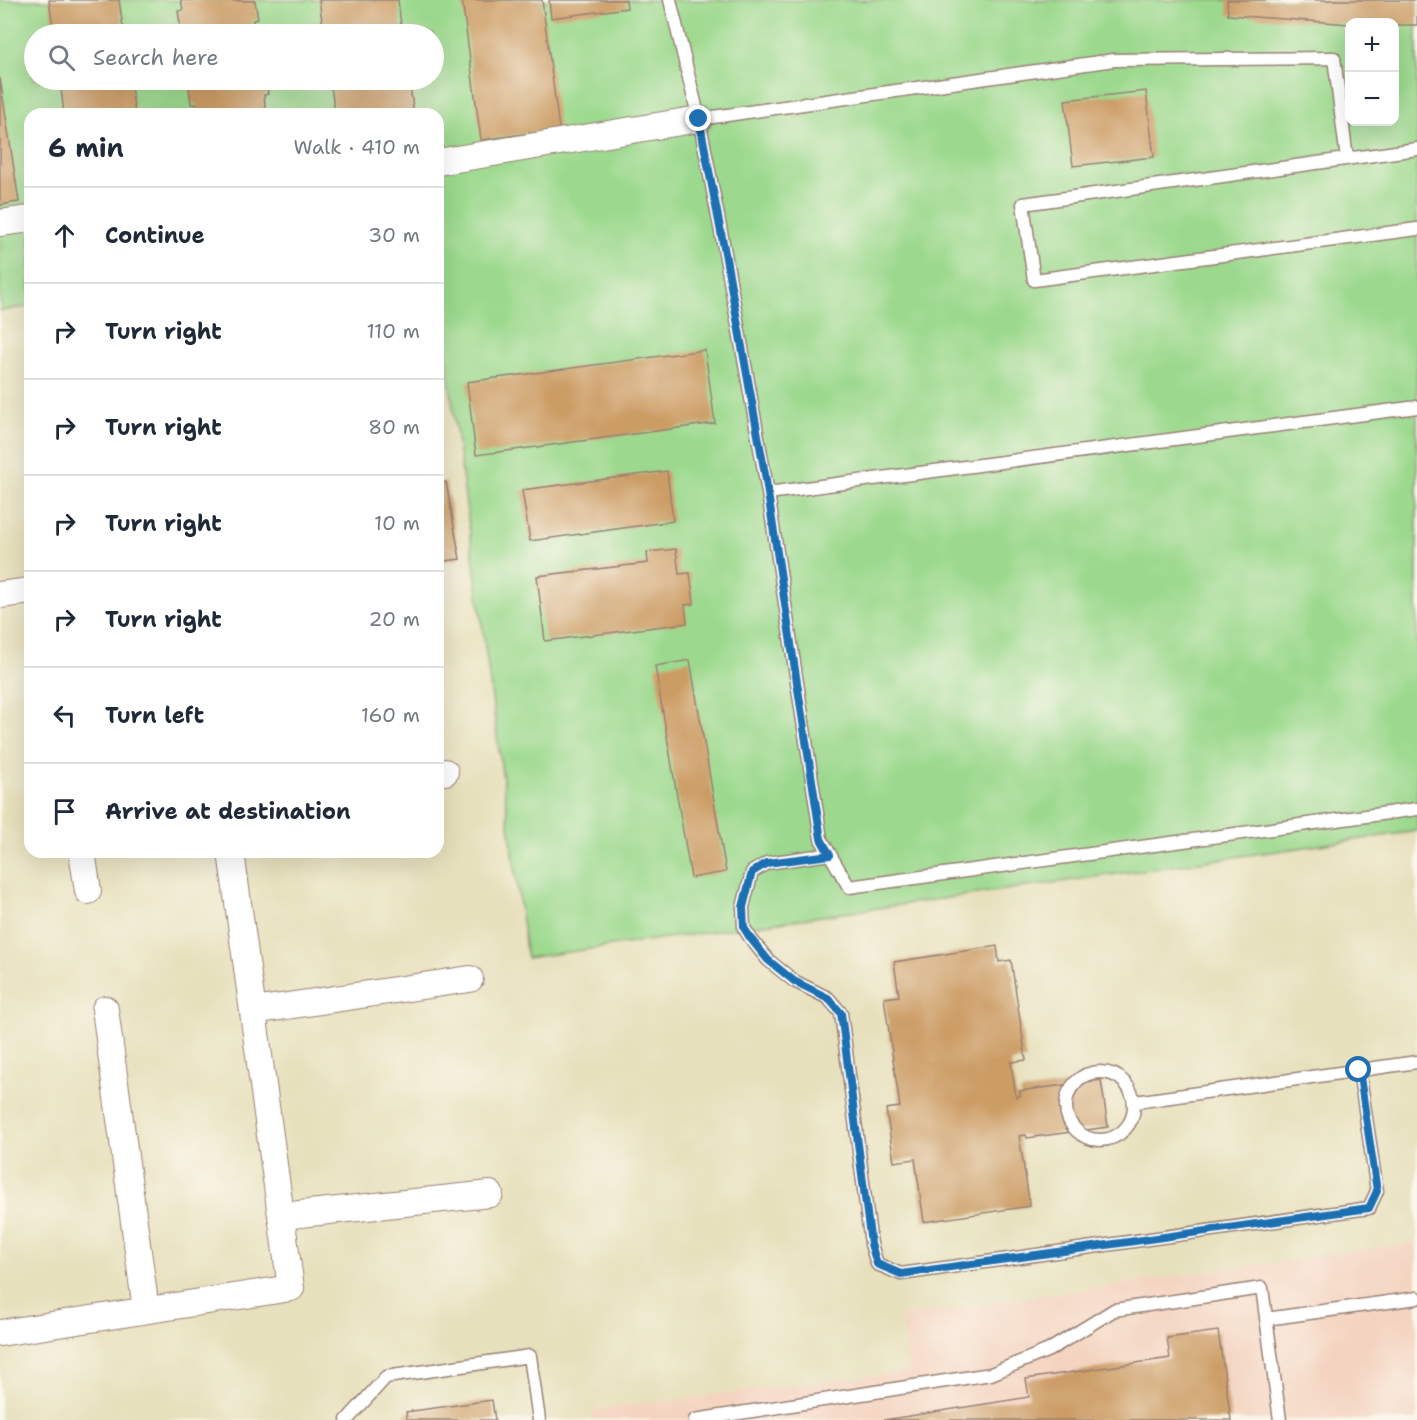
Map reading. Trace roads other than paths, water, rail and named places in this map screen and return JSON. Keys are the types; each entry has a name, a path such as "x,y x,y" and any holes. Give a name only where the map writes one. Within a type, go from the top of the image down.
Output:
{"street":[{"path":"444,161 699,119"},
{"path":"0,223 24,220"},
{"path":"0,595 24,592"},
{"path":"83,858 88,891"},
{"path":"0,1332 291,1288 232,858"},
{"path":"253,1011 471,979"},
{"path":"105,1009 146,1310"},
{"path":"281,1216 490,1194"}],"lane":[{"path":"670,0 699,119 725,253 768,493 821,839 849,887 1417,809"},
{"path":"699,119 1114,60 1334,58 1347,159"},
{"path":"1417,149 1023,204 1034,280 1417,229"},
{"path":"768,493 1417,407"},
{"path":"830,855 767,863 752,872 743,907 744,928 768,960 794,981 828,998 841,1013 871,1244 877,1264 901,1274 1369,1208 1377,1191 1359,1070"},
{"path":"1135,1102 1417,1062"},
{"path":"1097,1071 1110,1072 1122,1079 1131,1089 1135,1102 1133,1116 1127,1128 1116,1137 1103,1140 1090,1139 1078,1133 1069,1122 1065,1109 1066,1096 1073,1084 1084,1075 1097,1071"},
{"path":"695,1420 991,1374 1049,1350 1114,1310 1262,1288 1280,1420"},
{"path":"1266,1319 1417,1298"},
{"path":"347,1420 386,1377 530,1356 539,1420"}]}
